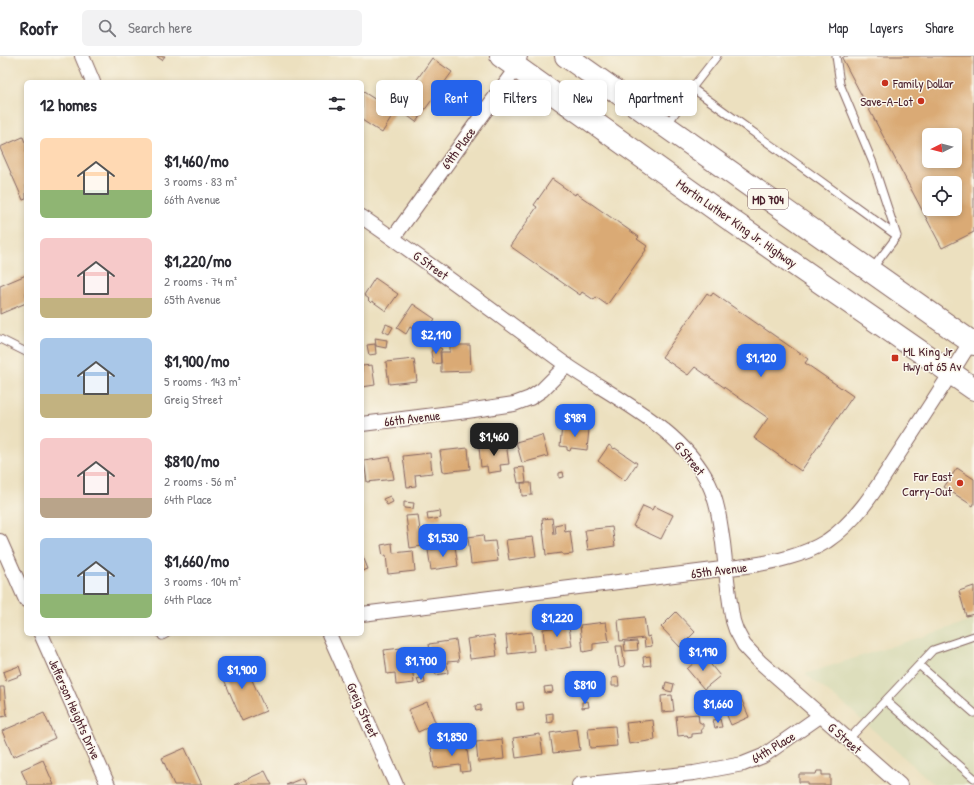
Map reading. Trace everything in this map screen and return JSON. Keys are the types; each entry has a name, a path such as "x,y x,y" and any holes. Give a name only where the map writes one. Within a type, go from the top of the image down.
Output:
{"main road":[{"name":"MD 704","path":"566,56 972,342"},
{"name":"Martin Luther King Jr. Highway","path":"513,60 732,220 974,389"}],"street":[{"path":"82,56 92,80"},
{"name":"69th Place","path":"393,238 513,60"},
{"name":"G Street","path":"364,218 567,365 621,399 674,438 693,458 702,470 714,496 720,516 733,621 744,645 760,662 820,716 900,785"},
{"name":"65th Avenue","path":"364,614 726,569 760,564 799,554 819,545 844,528 858,512 880,483 972,342"},
{"name":"66th Avenue","path":"364,424 514,404 530,398 538,393 567,365"},
{"path":"0,540 24,595"},
{"name":"Jefferson Heights Drive","path":"42,636 108,785"},
{"name":"Greig Street","path":"330,636 396,785"},
{"name":"64th Place","path":"579,785 694,773 743,764 763,756 820,716"}],"lane":[{"path":"697,82 717,56"},
{"path":"836,56 840,84 873,163 897,236"},
{"path":"697,92 897,236"},
{"path":"666,127 673,116"},
{"path":"871,271 897,236"},
{"path":"0,339 24,351"},
{"path":"848,740 933,650 974,636"},
{"path":"919,665 974,713"},
{"path":"886,701 974,778"}],"shaded area":[{"path":"974,620 974,785 935,785 845,705 805,674"}],"building":[{"path":"156,56 165,56 162,60"},
{"path":"845,56 974,56 974,232 942,248 925,216 962,216 962,176 922,176 922,210 842,58"},
{"path":"432,58 452,72 446,80 431,80 431,101 423,112 423,80 417,80"},
{"path":"364,92 376,100 376,116 393,116 382,133 364,121"},
{"path":"408,116 420,116 416,122"},
{"path":"23,137 24,200 23,200 0,147"},
{"path":"552,179 575,195 576,193 639,237 637,239 647,246 645,249 646,250 607,305 596,297 594,300 582,292 580,295 510,246 537,207 534,205"},
{"path":"24,276 24,304 0,314 0,286"},
{"path":"375,278 398,294 386,311 372,301 371,303 364,295"},
{"path":"707,293 711,296 713,293 808,359 805,363 853,396 801,471 754,438 768,418 695,367 688,375 662,357"},
{"path":"413,304 435,319 423,336 410,327 406,334 397,328"},
{"path":"386,324 393,327 389,334 383,331"},
{"path":"375,338 387,340 386,348 376,346"},
{"path":"375,344 376,354 369,355 367,345"},
{"path":"435,345 442,349 440,352 441,363 433,364 431,352"},
{"path":"450,345 470,345 471,371 441,372 441,352 450,352"},
{"path":"414,359 417,381 389,384 386,362"},
{"path":"372,365 375,385 364,387 364,366"},
{"path":"562,426 589,429 587,450 571,448 570,451 567,450 567,447 560,446"},
{"path":"542,435 548,456 522,463 516,442"},
{"path":"506,443 509,464 500,465 501,471 488,473 487,466 481,467 479,447"},
{"path":"609,445 637,463 625,481 598,461"},
{"path":"468,448 470,469 443,472 440,451"},
{"path":"430,453 432,473 415,475 416,486 407,487 403,456"},
{"path":"390,457 394,479 367,482 364,461"},
{"path":"524,467 526,482 518,483 515,468"},
{"name":"Far East Carry-Out","path":"957,468 974,479 973,506 944,487"},
{"path":"563,472 564,477 559,478 559,473"},
{"path":"521,483 531,483 532,495 522,496"},
{"path":"390,496 393,502 387,505 383,499"},
{"path":"404,502 414,503 413,509 404,508"},
{"path":"643,506 652,510 654,506 673,515 661,539 633,526"},
{"path":"440,511 441,518 428,520 427,513"},
{"path":"418,515 422,546 410,548 406,516"},
{"path":"552,518 554,534 556,534 555,525 564,523 565,532 570,531 573,554 563,555 562,553 546,555 542,519"},
{"path":"612,527 615,546 588,550 585,530"},
{"path":"483,535 484,542 495,541 498,561 471,564 468,537"},
{"path":"533,537 536,556 509,560 506,540"},
{"path":"392,543 393,553 413,551 415,571 388,574 386,555 383,556 381,545"},
{"path":"455,546 458,566 431,570 428,550"},
{"path":"364,559 368,569 364,570"},
{"path":"974,586 974,614 966,616 959,591"},
{"path":"676,612 695,632 680,647 661,627"},
{"path":"644,617 647,637 650,636 652,646 645,647 644,638 620,641 618,620"},
{"path":"606,622 609,642 593,644 593,650 583,652 580,625"},
{"path":"569,626 572,646 545,650 543,629"},
{"path":"532,632 534,651 508,654 506,635"},
{"path":"494,635 497,656 470,659 467,639"},
{"path":"456,640 459,661 447,662 448,673 436,675 434,664 432,664 429,644"},
{"path":"637,641 638,650 625,651 624,642"},
{"path":"616,646 622,646 625,666 619,667"},
{"path":"410,647 414,683 396,685 395,673 387,674 384,650"},
{"path":"703,655 720,676 704,689 687,669"},
{"path":"650,656 651,665 644,666 643,657"},
{"path":"242,658 266,711 242,721 219,668"},
{"path":"19,666 22,675 6,681 3,672"},
{"path":"424,677 425,683 419,685 417,679"},
{"path":"618,677 619,686 612,686 612,678"},
{"path":"666,682 674,684 672,692 664,690"},
{"path":"552,686 553,692 545,693 544,687"},
{"path":"0,687 4,687 7,716 0,717"},
{"path":"672,695 674,711 662,712 661,696"},
{"path":"740,696 749,717 731,725 722,704"},
{"path":"588,701 589,707 582,708 582,702"},
{"path":"427,702 436,724 418,732 408,710"},
{"path":"523,702 524,709 517,710 516,703"},
{"path":"481,705 481,710 476,711 475,706"},
{"path":"44,713 55,738 13,757 2,731"},
{"path":"553,713 553,722 547,723 546,714"},
{"path":"698,714 699,722 703,724 703,729 701,729 702,733 692,734 692,737 688,738 687,735 678,736 676,716"},
{"path":"720,719 722,727 715,728 713,720"},
{"path":"653,720 655,740 629,744 626,723"},
{"path":"615,726 617,746 590,748 588,728"},
{"path":"577,729 580,750 553,753 550,733"},
{"path":"540,734 543,754 516,758 513,738"},
{"path":"502,739 504,759 478,762 476,742"},
{"path":"466,742 470,771 461,772 460,765 434,768 431,748 458,745 457,743"},
{"path":"185,748 202,785 174,785 162,758"},
{"path":"43,760 54,785 28,785 21,770"},
{"path":"265,771 272,785 234,785"},
{"path":"817,771 822,771 822,775 830,775 830,785 807,785 807,782 799,782 799,774 816,774"},
{"path":"303,778 306,785 286,785"}],"place":[{"name":"Family Dollar","path":"885,83"},
{"name":"Save-A-Lot","path":"921,101"},
{"name":"ML King Jr Hwy at 65 Av","path":"895,358"},
{"name":"Far East Carry-Out","path":"960,483"}]}
